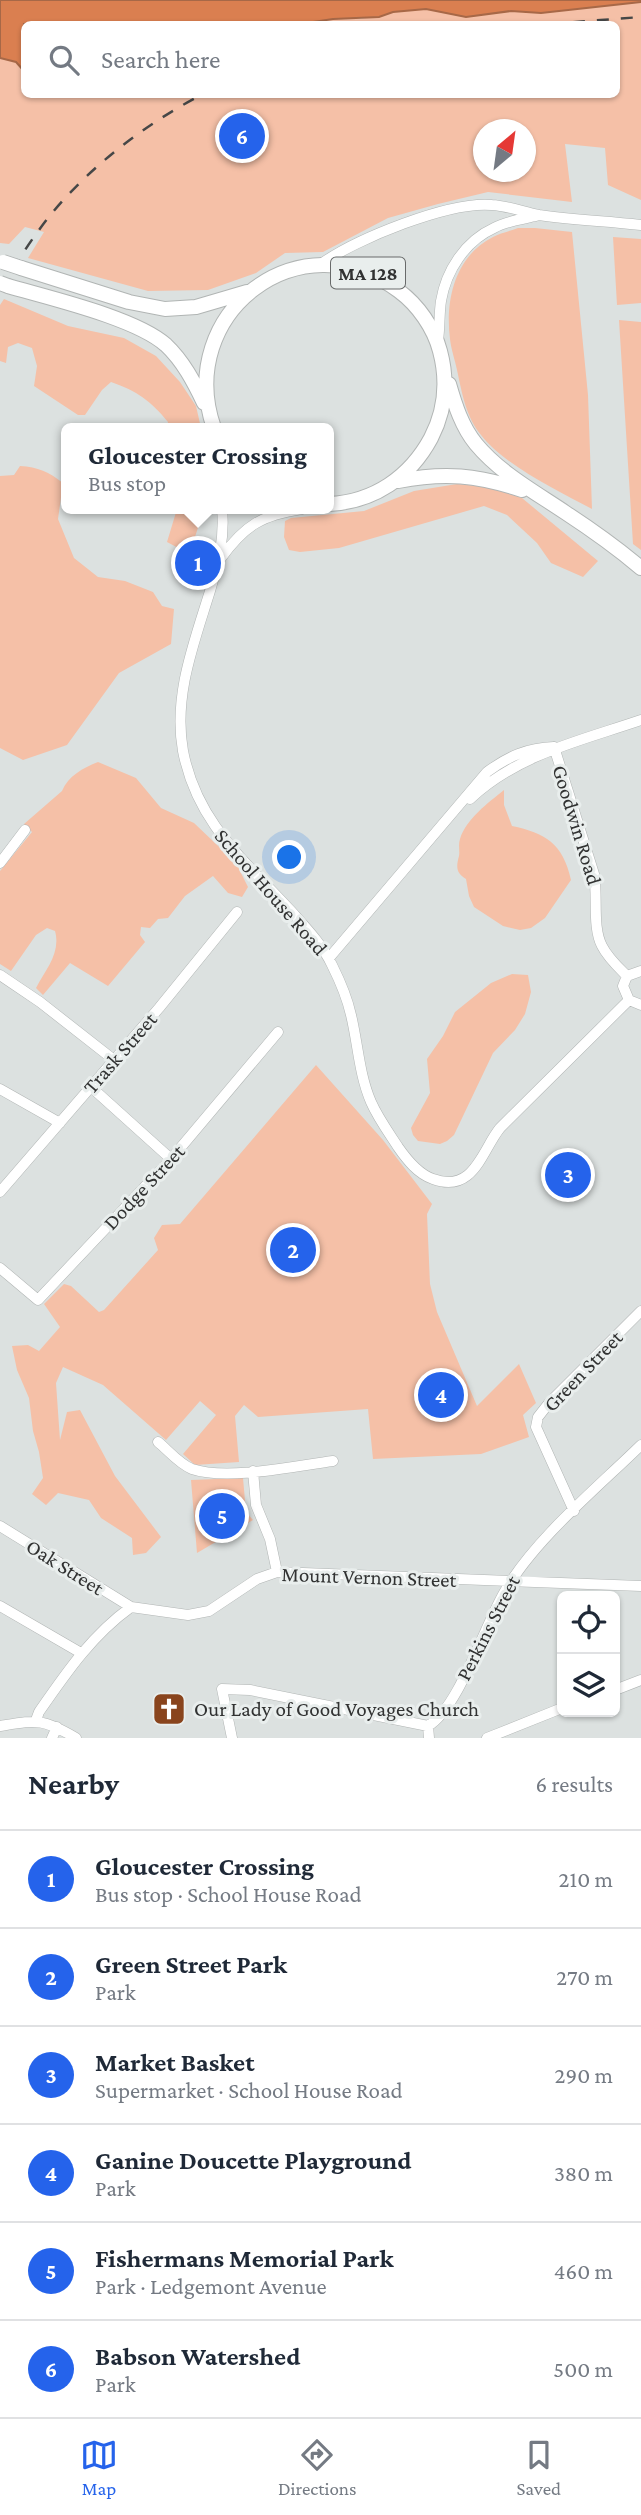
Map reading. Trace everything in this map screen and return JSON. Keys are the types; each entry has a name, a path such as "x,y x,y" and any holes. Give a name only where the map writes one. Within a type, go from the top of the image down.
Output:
{"highway":[{"name":"MA 128","path":"1,262 129,302 165,309 196,307 249,292 275,275 321,264 354,268 388,282 416,307 438,343 454,404 475,443 495,463 534,493 593,531 641,568"},
{"path":"4,285 123,321 153,335 164,343 183,365 211,423"},
{"path":"207,410 206,368 212,345 224,320 249,292"},
{"path":"395,482 421,457 439,423 444,396 444,366"},
{"name":"MA 128","path":"334,504 349,502 372,494 395,482 427,476 464,475 493,480 534,493"}],"street":[{"path":"321,264 337,253 444,210 492,205 540,215 641,225"},
{"path":"438,343 441,299 459,256 480,236 495,227 540,215"},
{"name":"School House Road","path":"222,514 223,540 182,690 180,719 183,751 194,789 222,839 312,934 328,958 351,1014 361,1070 372,1103 405,1158 422,1174 435,1180 457,1180 478,1168 500,1128 629,1000"},
{"name":"School House Road","path":"218,561 238,536 256,522 276,514"},
{"path":"328,958 487,772 502,761 532,748 554,747 641,720"},
{"name":"Goodwin Road","path":"554,747 594,874 598,892 597,930 600,943 627,976"},
{"path":"0,863 26,830"},
{"name":"Trask Street","path":"0,1192 237,912"},
{"path":"641,971 627,976 623,991 629,1000 641,1005"},
{"path":"0,975 40,1002 114,1060"},
{"name":"Dodge Street","path":"0,1268 37,1300 171,1159 278,1032"},
{"path":"91,1087 171,1159"},
{"path":"0,1089 60,1123"},
{"name":"Green Street","path":"574,1511 539,1435 536,1427 538,1417 641,1311"},
{"path":"158,1441 193,1469 228,1473 333,1461"},
{"name":"Perkins Street","path":"428,1726 435,1722 450,1702 520,1565 641,1445"},
{"path":"253,1471 256,1504 270,1539 277,1572"},
{"name":"Oak Street","path":"0,1526 131,1607"},
{"name":"Mount Vernon Street","path":"131,1607 188,1615 209,1611 257,1579 277,1572 641,1586"},
{"path":"0,1606 81,1653"},
{"path":"36,1720 81,1653 104,1628 131,1607"},
{"path":"620,1688 641,1680"},
{"path":"232,1738 222,1689 250,1690 428,1726 429,1738"},
{"path":"487,1738 557,1710"},
{"path":"0,1726 36,1720 57,1727 76,1738"},
{"path":"52,1738 57,1727"}],"shaded area":[{"path":"0,0 641,0 541,13 511,11 466,17 426,9 393,12 379,17 320,21 21,21 21,68 16,62 0,58"},
{"path":"641,2 641,200 608,185 605,148 565,144 572,202 488,192 438,204 388,218 323,252 285,253 256,273 208,290 148,291 28,258 44,232 25,227 9,244 0,243 0,57 21,62 21,98 620,98 620,21 320,21 361,19 426,9 459,15 548,8 549,12"},
{"path":"518,228 572,232 588,395 592,509 503,457 481,435 468,413 463,396 451,347 449,324 455,280 461,267 480,245"},
{"path":"613,237 641,239 641,303 617,305"},
{"path":"4,299 68,326 124,338 156,356 180,382 196,406 200,423 168,423 149,402 111,382 102,390 85,415 78,415 34,386 37,366 32,348 18,343 8,347 6,363 0,361 0,305"},
{"path":"619,320 641,322 641,550 633,544"},
{"path":"20,466 43,471 61,482 58,519 74,558 98,577 125,581 153,592 162,606 174,609 171,644 119,673 67,745 23,760 0,748 0,476 14,475"},
{"path":"457,484 489,487 522,498 598,561 583,577 551,563 537,543 507,515 484,506 339,548 300,552 289,550 284,537 285,521 291,518 364,511 414,491"},
{"path":"175,514 202,514 194,540 182,550 167,542"},
{"path":"98,762 136,778 161,808 194,823 236,863 248,887 242,897 228,893 213,876 185,896 168,918 158,919 150,928 141,927 140,935 145,942 108,986 70,963 43,995 36,988 54,954 55,931 47,928 36,935 11,971 0,964 0,871 32,832 24,824 62,791 72,777"},
{"path":"504,790 504,805 512,826 543,836 558,848 568,867 571,880 545,918 531,928 520,930 503,926 474,907 466,879 457,867 459,841 467,825"},
{"path":"512,974 528,975 531,992 525,1014 515,1030 493,1053 454,1135 440,1144 418,1141 411,1128 430,1093 427,1059 455,1012 491,983"},
{"path":"316,1065 383,1140 432,1204 427,1214 430,1284 437,1312 477,1406 519,1364 536,1403 523,1415 529,1437 481,1454 373,1459 368,1409 258,1417 244,1405 235,1416 239,1462 195,1465 183,1454 216,1415 200,1401 166,1440 103,1385 63,1367 56,1383 60,1440 67,1412 80,1410 115,1476 161,1537 146,1553 133,1555 132,1538 101,1518 89,1500 58,1493 46,1505 32,1494 43,1478 29,1398 17,1370 12,1346 28,1345 39,1351 60,1327 44,1304 64,1284 71,1286 99,1312 104,1310 158,1250 154,1238 162,1225 180,1224"},
{"path":"243,1478 246,1512 253,1520 197,1553 191,1480"}],"railway":[{"path":"588,21 641,17"},
{"path":"0,290 41,227 81,181 139,133 196,98"}],"place":[{"name":"Babson Watershed","path":"242,136"},
{"name":"Gloucester Crossing","path":"198,563"},
{"name":"Market Basket","path":"568,1175"},
{"name":"Green Street Park","path":"293,1250"},
{"name":"Ganine Doucette Playground","path":"441,1395"},
{"name":"Fishermans Memorial Park","path":"222,1516"},
{"name":"Our Lady of Good Voyages Church","path":"169,1709"}]}
